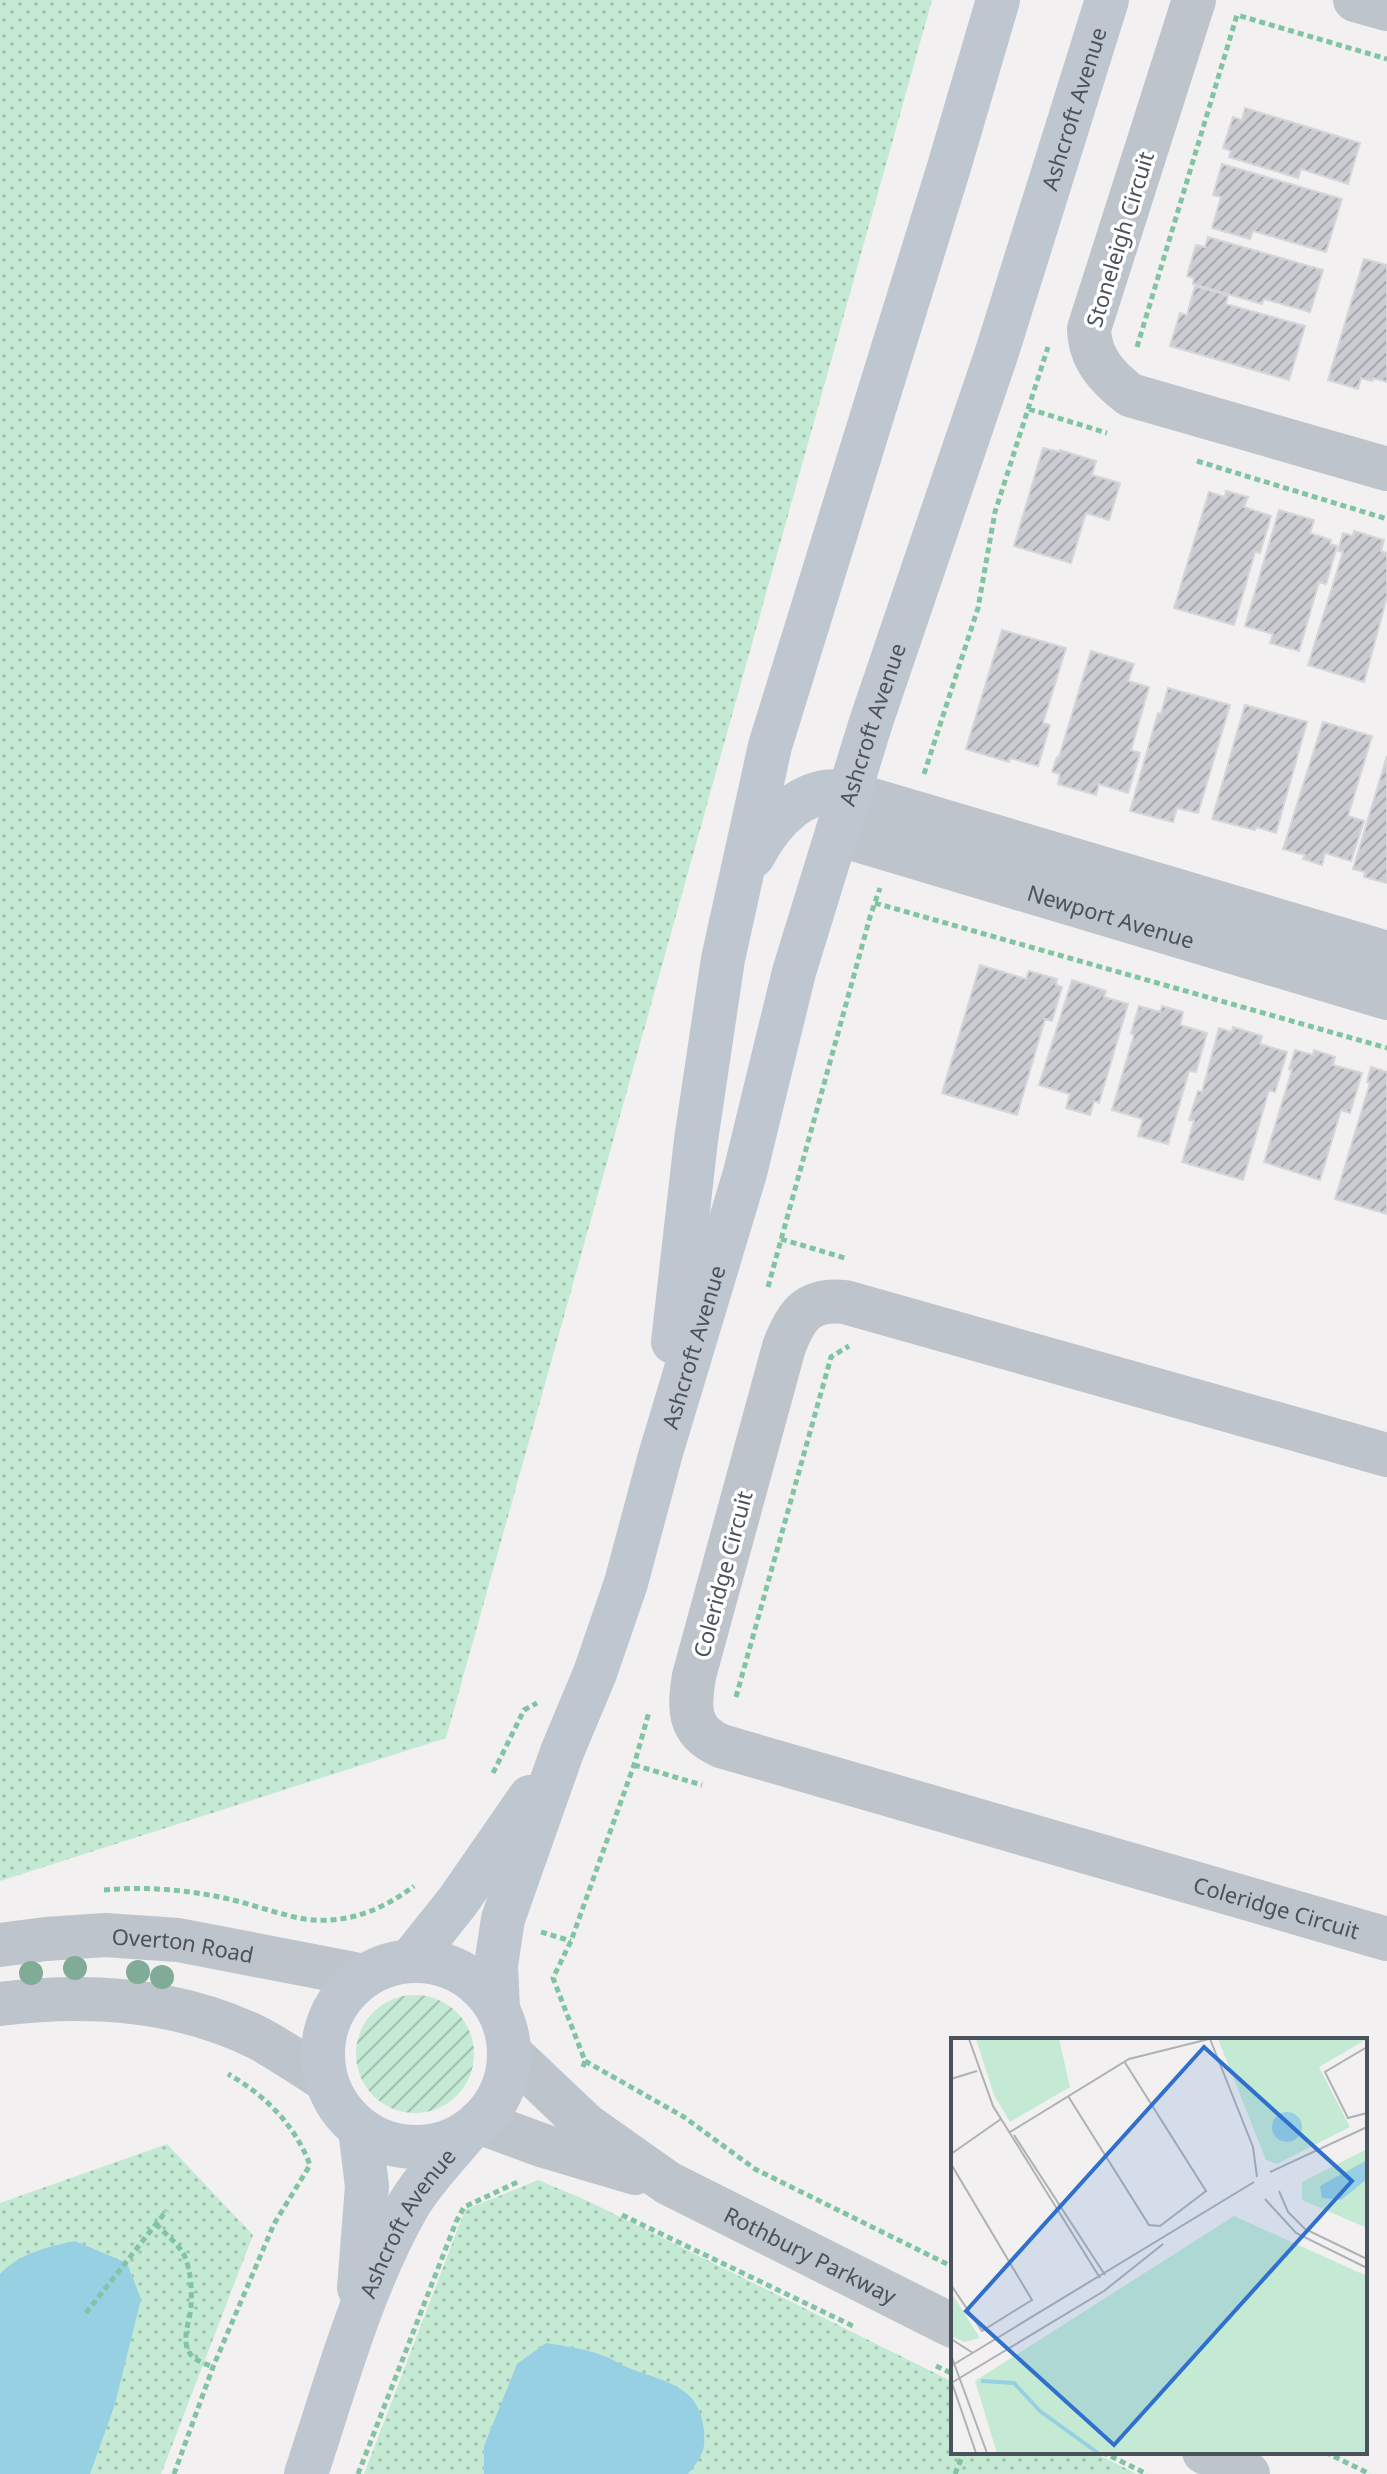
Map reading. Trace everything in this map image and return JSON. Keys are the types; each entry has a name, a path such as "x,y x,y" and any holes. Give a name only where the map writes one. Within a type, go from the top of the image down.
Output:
{"main road":[{"name":"Ashcroft Avenue","path":"660,1456 696,1140 723,959 770,746 998,0"},
{"name":"Ashcroft Avenue","path":"498,2009 496,1965 503,1919 626,1583 660,1456 745,1173 794,972 849,793 997,352 1107,0"},
{"path":"740,880 762,838 785,811 824,791 849,793"},
{"name":"Ashcroft Avenue","path":"411,1960 458,1901 562,1752"},
{"path":"411,1960 451,1967 486,1992 498,2009 507,2030 508,2072 493,2108 472,2128 448,2142 412,2148 393,2145 360,2129 345,2115 326,2080 322,2060 323,2041 337,2004 365,1976 385,1966 411,1960"},
{"name":"Ashcroft Avenue","path":"306,2474 357,2318 410,2203 472,2128"},
{"name":"Ashcroft Avenue","path":"357,2318 367,2186 360,2129"}],"street":[{"name":"Stoneleigh Circuit","path":"1194,0 1089,329 1089,343 1098,364 1111,380 1130,395 1387,469"},
{"path":"1355,0 1387,9"},
{"name":"Newport Avenue","path":"849,793 901,831 1387,998"},
{"name":"Newport Avenue","path":"837,834 901,831 1387,953"},
{"name":"Coleridge Circuit","path":"1387,1455 845,1302 820,1302 802,1313 784,1347 690,1699 695,1725 710,1741 721,1746 1387,1939"},
{"name":"Overton Road","path":"0,1945 105,1935 178,1940 365,1976"},
{"path":"0,2004 79,1998 140,2001 184,2010 260,2039 326,2080"},
{"name":"Rothbury Parkway","path":"509,2052 586,2125 668,2183 951,2325"},
{"name":"Rothbury Parkway","path":"472,2128 539,2160 668,2183"},
{"path":"1208,2454 1248,2474"}],"path":[{"path":"1135,354 1237,15 1387,59"},
{"path":"764,1300 875,903 924,775 978,608 995,512 1053,333"},
{"path":"1029,409 1121,437"},
{"path":"1197,461 1387,519"},
{"path":"875,903 1387,1048"},
{"path":"733,1708 831,1357 850,1345"},
{"path":"651,1706 634,1765 571,1941 553,1978 585,2061 684,2117 755,2169 951,2266"},
{"path":"488,1781 495,1770"},
{"path":"94,1892 157,1889 194,1893 231,1899 306,1919 332,1919 367,1914 399,1898 415,1885"},
{"path":"566,2105 585,2061"},
{"path":"174,2474 213,2367 274,2224 310,2165 289,2124 265,2099 217,2067"},
{"path":"358,2474 464,2207 539,2160"},
{"path":"86,2313 167,2210"},
{"path":"622,2215 867,2333"},
{"path":"156,2224 186,2259 191,2306 186,2341 188,2351 194,2359 213,2367"},
{"path":"924,2361 951,2373"},
{"path":"955,2474 963,2454"},
{"path":"1106,2454 1147,2474"},
{"path":"1329,2454 1370,2474"}],"green space":[{"path":"0,0 932,0 446,1738 0,1881"},
{"path":"415,1995 448,2005 464,2021 474,2054 464,2087 448,2103 415,2113 382,2103 366,2087 356,2054 366,2021 382,2005"},
{"path":"167,2144 253,2235 161,2474 0,2474 0,2203"},
{"path":"538,2180 588,2201 951,2381 951,2454 1097,2454 1137,2474 364,2474 465,2210"}],"water":[{"path":"75,2241 127,2263 141,2299 115,2404 90,2474 0,2474 0,2274 25,2256"},
{"path":"546,2343 599,2354 688,2394 701,2415 704,2444 702,2454 688,2474 484,2474 484,2446 517,2364"}],"building":[{"path":"1245,108 1360,143 1348,184 1301,169 1298,178 1229,157 1231,151 1223,148 1233,117 1242,120"},
{"path":"1222,164 1342,199 1326,252 1253,231 1250,239 1212,228 1221,197 1213,195"},
{"path":"1208,237 1323,270 1310,312 1264,299 1262,304 1193,284 1194,278 1187,276 1196,245 1205,247"},
{"path":"1364,259 1387,265 1387,382 1361,378 1358,389 1328,380"},
{"path":"1195,286 1228,295 1226,304 1305,326 1289,380 1170,346 1180,313 1187,315"},
{"path":"1043,448 1096,461 1092,475 1120,483 1109,520 1086,513 1071,563 1014,546"},
{"path":"1226,491 1248,497 1244,507 1271,516 1260,553 1255,552 1234,625 1174,608 1209,492 1225,497"},
{"path":"1279,510 1314,520 1310,533 1331,540 1330,544 1337,546 1326,584 1319,582 1299,651 1270,643 1273,634 1245,626"},
{"path":"1354,531 1384,540 1381,551 1387,553 1387,597 1364,682 1308,665 1343,552 1338,551 1343,533 1353,536"},
{"path":"1002,630 1066,648 1043,723 1050,725 1038,766 1010,758 1009,762 966,749"},
{"path":"1091,651 1134,664 1128,681 1149,687 1131,750 1140,753 1128,793 1099,784 1096,795 1058,784 1060,774 1052,772"},
{"path":"1168,688 1230,705 1198,813 1177,808 1173,822 1130,811"},
{"path":"1245,705 1307,722 1276,833 1212,819"},
{"path":"1323,722 1372,736 1348,816 1364,821 1351,861 1325,853 1322,865 1303,859 1305,855 1283,849"},
{"path":"1387,756 1387,883 1364,877 1365,872 1353,869"},
{"path":"980,965 1026,979 1029,971 1057,979 1056,985 1062,987 1052,1021 1045,1019 1017,1115 942,1093"},
{"path":"1072,980 1106,991 1104,997 1128,1004 1099,1103 1094,1101 1090,1115 1066,1108 1070,1094 1039,1085"},
{"path":"1139,1006 1160,1012 1162,1006 1183,1012 1180,1025 1207,1033 1196,1072 1189,1071 1168,1144 1138,1136 1143,1119 1112,1110 1134,1035 1131,1033"},
{"path":"1233,1027 1262,1036 1260,1044 1287,1052 1275,1092 1269,1090 1243,1180 1182,1162 1194,1121 1189,1120 1198,1091 1202,1092 1219,1028 1232,1032"},
{"path":"1295,1050 1313,1055 1314,1050 1335,1057 1333,1065 1362,1073 1350,1113 1341,1110 1320,1180 1264,1162 1292,1070 1289,1069"},
{"path":"1371,1067 1387,1072 1387,1214 1335,1199 1370,1083 1367,1082"}]}
